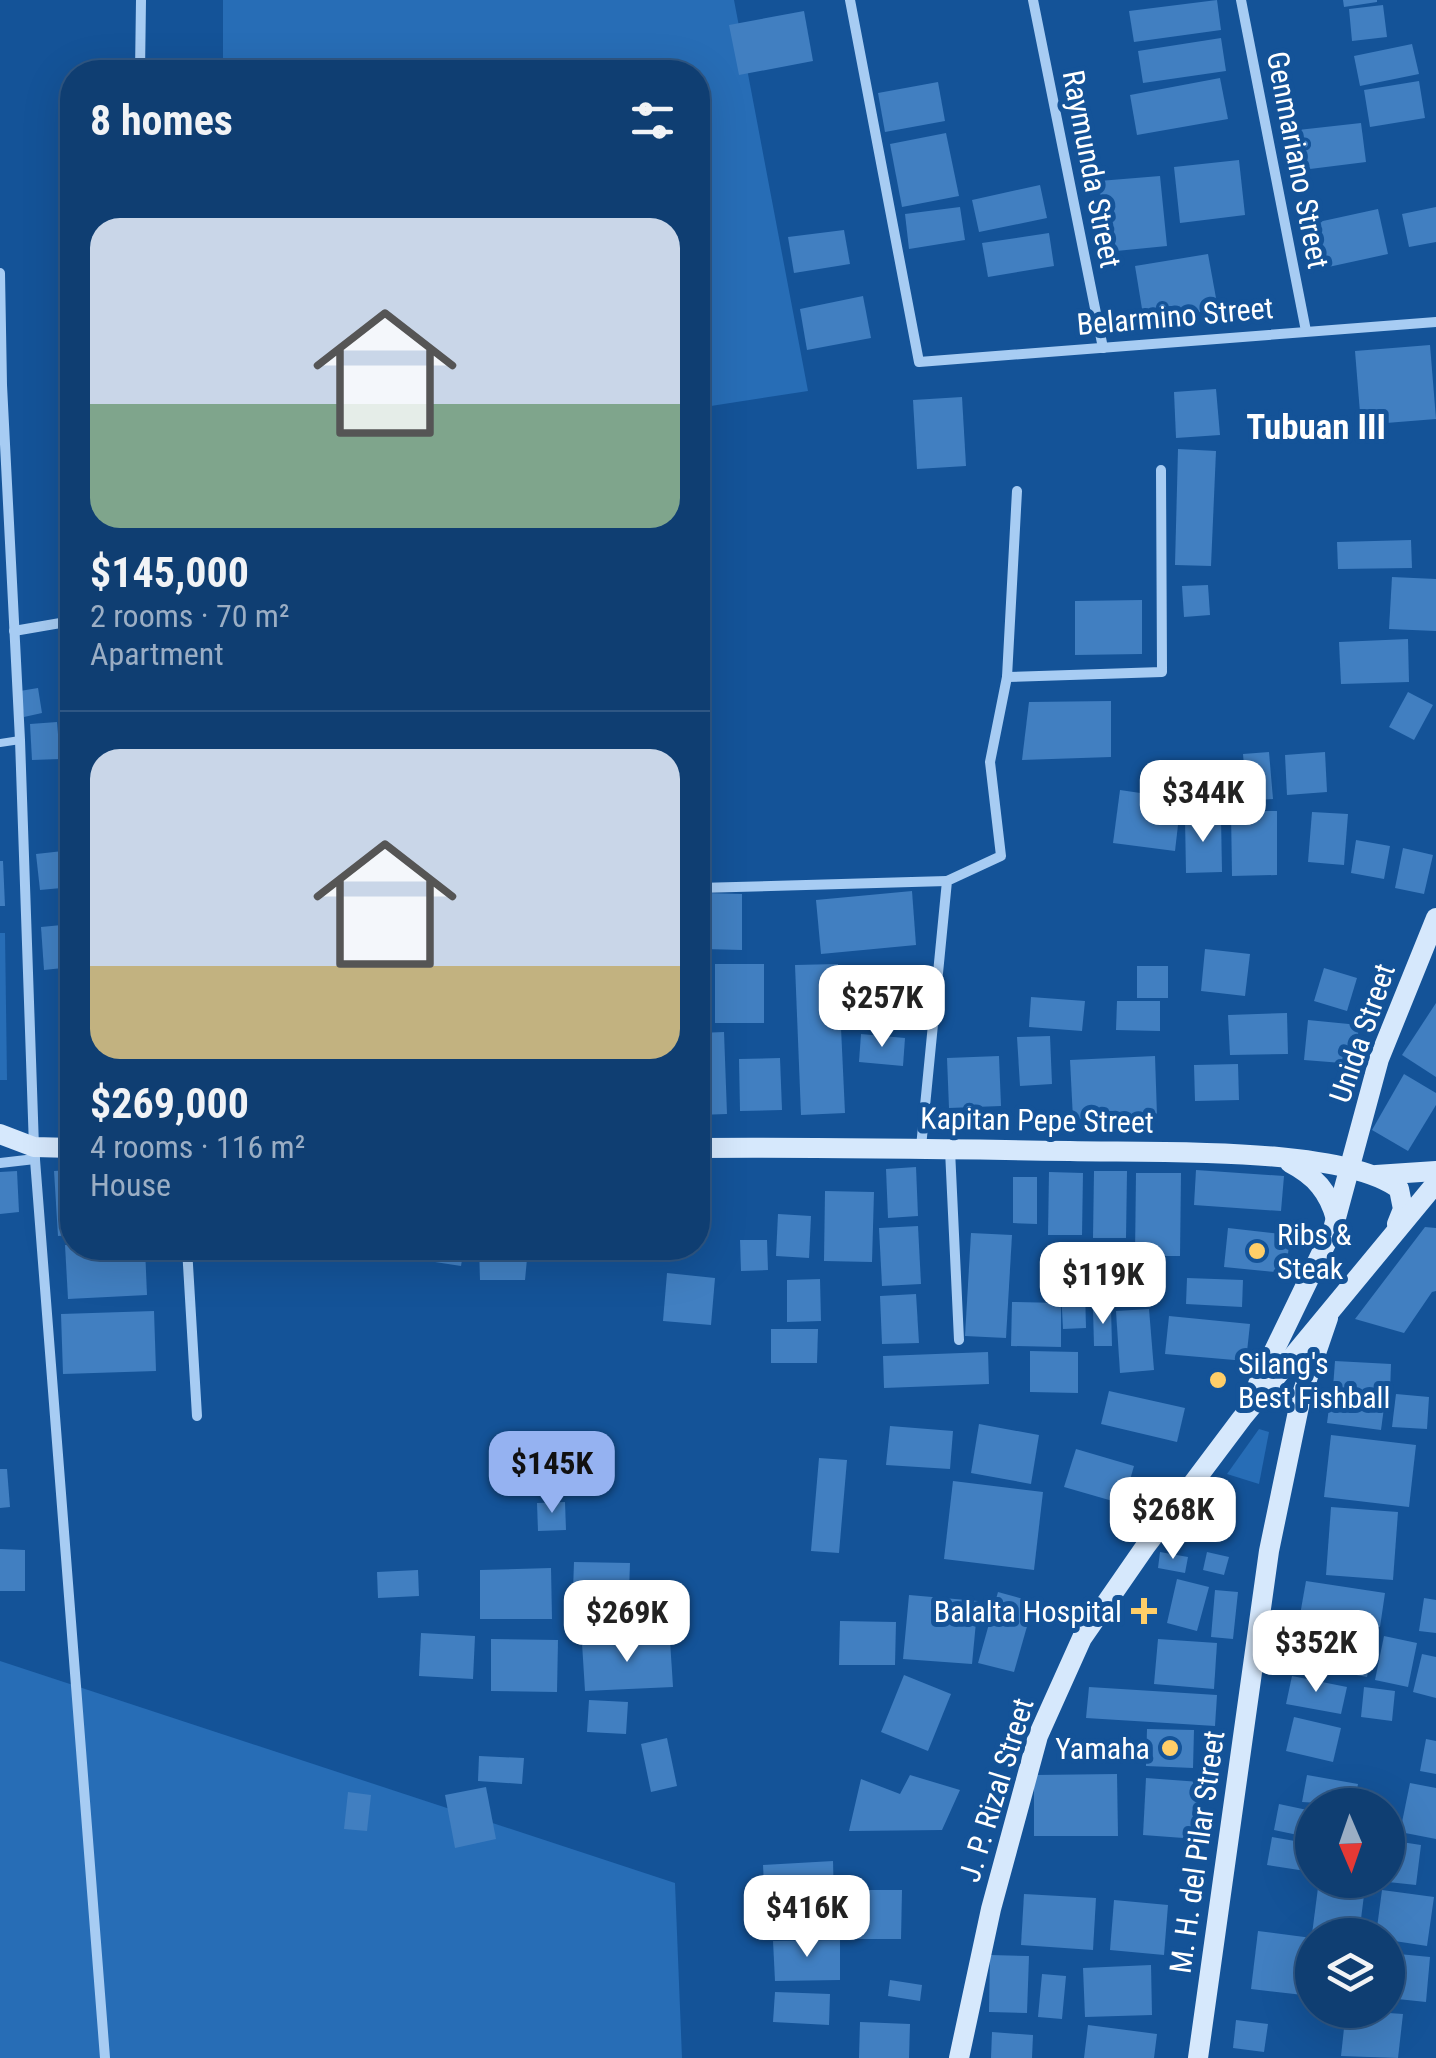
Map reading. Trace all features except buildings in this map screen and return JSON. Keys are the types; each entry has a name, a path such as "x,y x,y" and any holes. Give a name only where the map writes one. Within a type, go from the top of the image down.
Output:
{"main road":[{"name":"Unida Street","path":"1242,1418 1336,1220 1379,1059 1436,918"},
{"path":"0,1134 35,1154 60,1150"},
{"name":"Kapitan Pepe Street","path":"710,1148 921,1147 1279,1158 1374,1175 1436,1171"},
{"path":"1279,1158 1306,1171 1318,1182 1331,1199 1336,1220"},
{"path":"1374,1175 1399,1190 1403,1209 1394,1231"},
{"name":"J. P. Rizal Street","path":"959,2058 991,1909 1045,1720 1082,1638 1242,1418 1436,1182"},
{"name":"M. H. del Pilar Street","path":"1198,2058 1269,1551 1301,1397 1333,1304"}],"street":[{"path":"140,60 142,0"},
{"name":"Belarmino Street","path":"850,0 919,362 1436,322"},
{"name":"Raymunda Street","path":"1033,0 1102,348"},
{"name":"Genmariano Street","path":"1241,0 1306,330"},
{"path":"0,273 5,566 14,631 20,740 35,1154 104,2058"},
{"path":"1007,677 1162,672 1161,470"},
{"path":"710,888 948,882 1001,856 990,762 1007,677 1017,492"},
{"path":"14,631 60,624"},
{"path":"921,1147 948,882"},
{"path":"950,1148 960,1340"},
{"path":"0,1163 35,1154"},
{"path":"188,1260 197,1416"}],"lane":[{"path":"0,744 20,740"}],"shaded area":[{"path":"223,0 734,0 808,391 710,406 710,60 223,60"},
{"path":"0,933 5,933 7,1080 0,1080"},
{"path":"1259,1429 1269,1432 1259,1484 1227,1474"},
{"path":"0,1661 675,1883 682,2058 0,2058"}],"place":[{"name":"Ribs & Steak","path":"1257,1251"},
{"name":"Silang's Best Fishball","path":"1218,1380"},
{"name":"Balalta Hospital","path":"1144,1611"},
{"name":"Yamaha","path":"1170,1748"}],"district":[{"name":"Tubuan III","path":"1316,427"}]}
